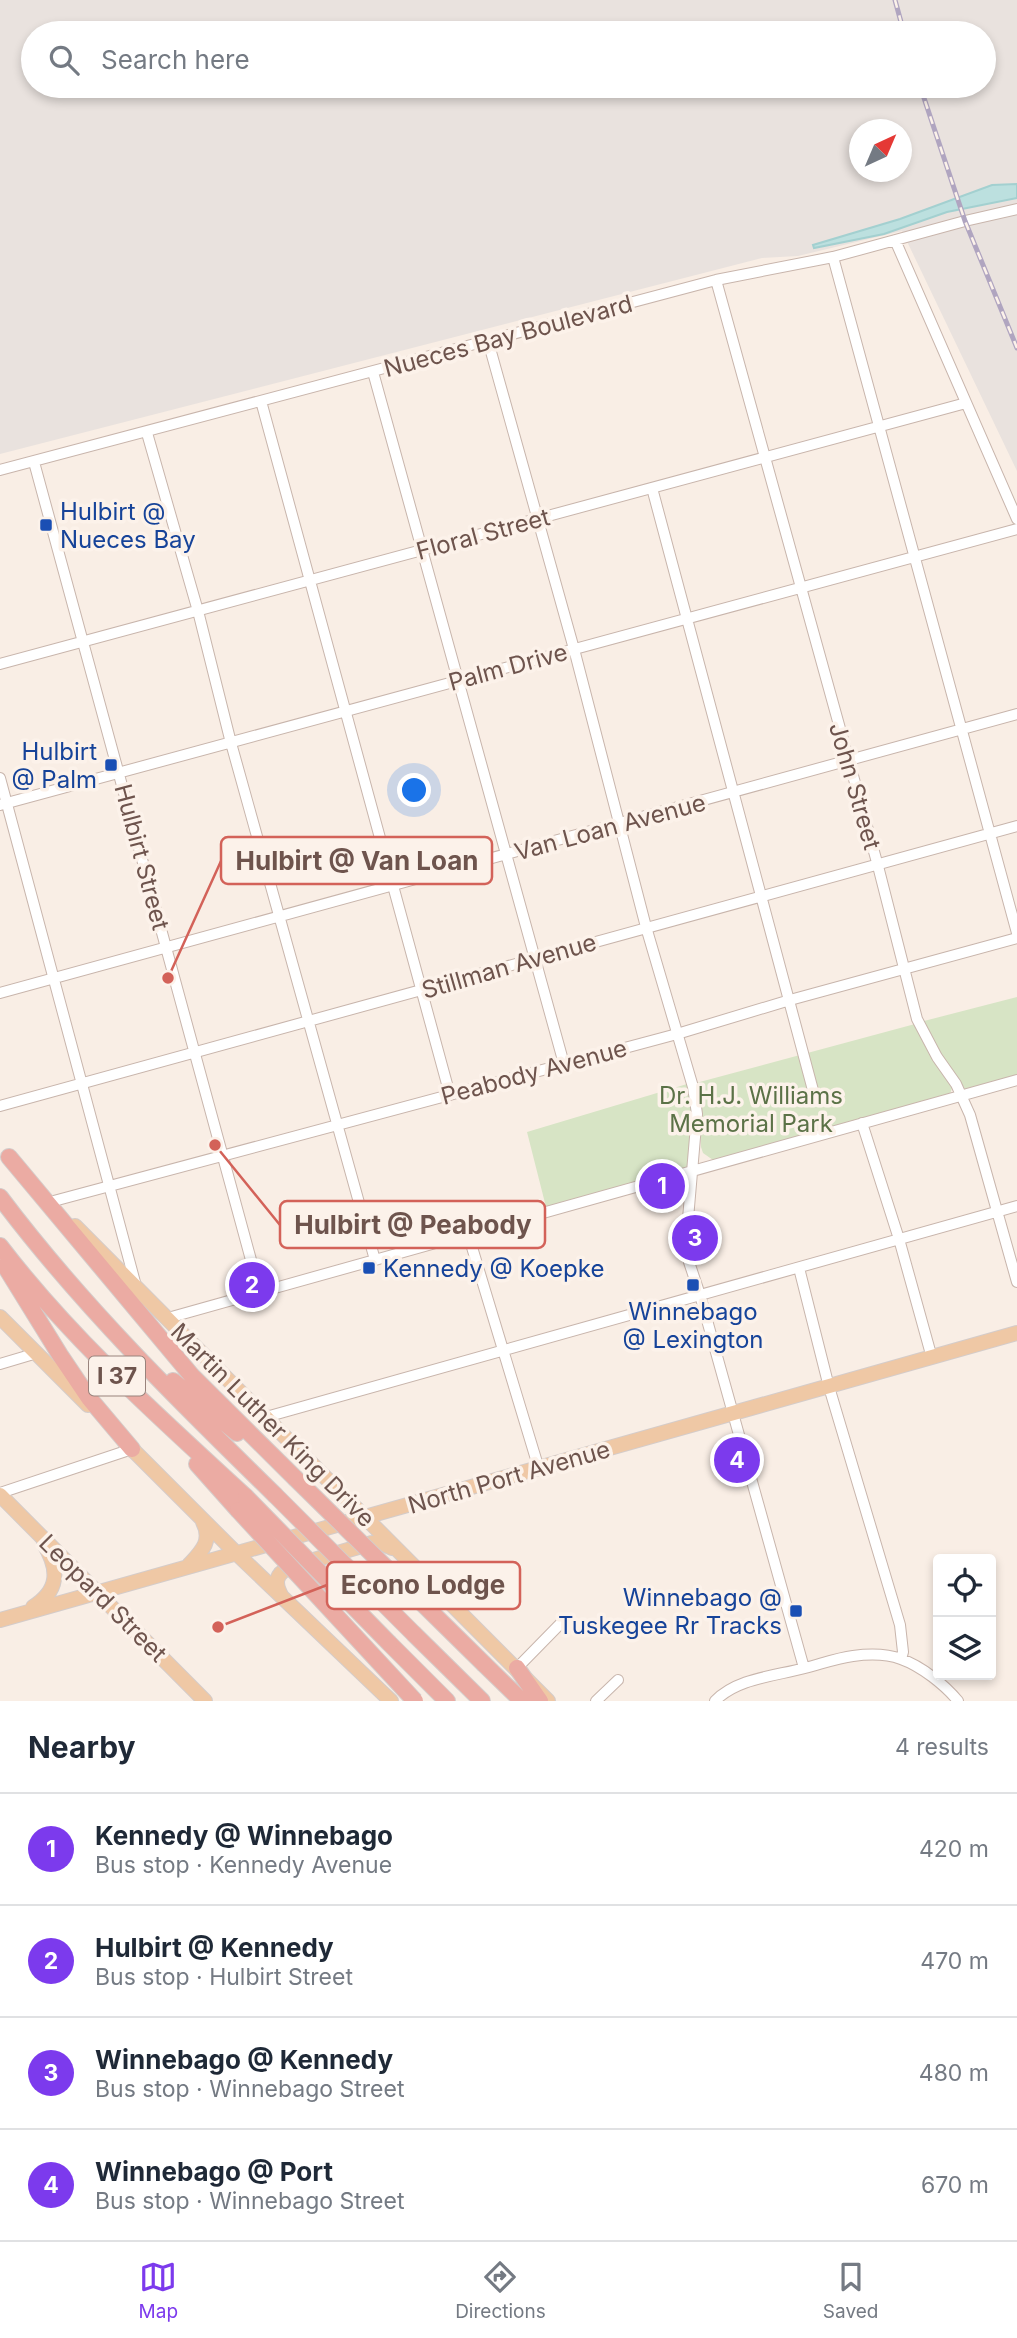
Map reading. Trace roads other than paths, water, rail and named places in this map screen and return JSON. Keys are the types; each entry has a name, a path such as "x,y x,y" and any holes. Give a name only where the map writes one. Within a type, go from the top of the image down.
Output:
{"highway":[{"path":"4,1152 192,1376 523,1701"},
{"name":"I 37","path":"0,1198 38,1248 122,1339 482,1701"},
{"name":"I 37","path":"0,1246 65,1323 242,1503 447,1701"},
{"path":"0,1258 89,1398 132,1449"},
{"path":"122,1339 295,1478"},
{"path":"242,1503 414,1697"},
{"path":"484,1664 515,1701"},
{"path":"517,1668 540,1701"}],"main road":[{"name":"Martin Luther King Drive","path":"4,1152 50,1202 548,1701"},
{"path":"0,1317 381,1698"},
{"name":"North Port Avenue","path":"0,1620 1017,1333"},
{"name":"Leopard Street","path":"0,1494 205,1701"},
{"path":"17,1615 43,1601 50,1594 54,1581 52,1563 46,1548 21,1516"},
{"path":"188,1565 206,1543 206,1528 201,1518"},
{"path":"282,1597 276,1584 278,1576 290,1567 372,1543 381,1543 401,1555"}],"street":[{"name":"Nueces Bay Boulevard","path":"0,470 716,280 833,257 1017,209"},
{"path":"894,240 1017,519"},
{"path":"833,257 1017,935"},
{"name":"John Street","path":"716,280 878,866 917,1019 937,1057 962,1095 1017,1282"},
{"path":"488,341 574,649 646,927 693,1087 697,1114 686,1242 689,1262 804,1668"},
{"path":"373,372 564,1064"},
{"path":"261,401 450,1095"},
{"name":"Floral Street","path":"0,664 966,403"},
{"path":"147,433 375,1260"},
{"name":"Hulbirt Street","path":"34,462 260,1293"},
{"path":"652,488 814,1094"},
{"name":"Palm Drive","path":"4,805 1017,529"},
{"name":"Van Loan Avenue","path":"0,993 1017,714"},
{"path":"0,778 4,805 54,978 136,1286"},
{"name":"Stillman Avenue","path":"0,1106 1017,826"},
{"name":"Peabody Avenue","path":"50,1202 677,1034 1017,935"},
{"path":"168,1318 1017,1080"},
{"path":"862,1123 932,1358"},
{"path":"267,1417 1017,1206"},
{"path":"468,1234 539,1469"},
{"path":"799,1268 830,1387 900,1625 901,1659"},
{"path":"0,1364 37,1353"},
{"path":"0,1494 132,1449"},
{"path":"517,1668 564,1620"},
{"path":"715,1701 727,1691 746,1683 848,1656 867,1655 901,1659 952,1693 958,1701"},
{"path":"596,1701 618,1680"}],"water":[{"path":"1017,184 1017,198 947,212 884,234 814,248 813,245 900,219 992,185"}],"railway":[{"path":"895,0 901,21"},
{"path":"924,98 965,221 1017,348"}],"place":[{"name":"Hulbirt @ Nueces Bay","path":"46,525"},
{"name":"Hulbirt @ Palm","path":"111,765"},
{"name":"Hulbirt @ Van Loan","path":"168,978"},
{"name":"Hulbirt @ Peabody","path":"215,1145"},
{"name":"Kennedy @ Winnebago","path":"662,1186"},
{"name":"Winnebago @ Kennedy","path":"695,1238"},
{"name":"Kennedy @ Koepke","path":"369,1268"},
{"name":"Hulbirt @ Kennedy","path":"252,1285"},
{"name":"Winnebago @ Lexington","path":"693,1285"},
{"name":"Winnebago @ Port","path":"737,1460"},
{"name":"Winnebago @ Tuskegee Rr Tracks","path":"796,1611"},
{"name":"Econo Lodge","path":"218,1627"}],"park label":[{"name":"Dr. H.J. Williams Memorial Park","path":"751,1109"}]}
